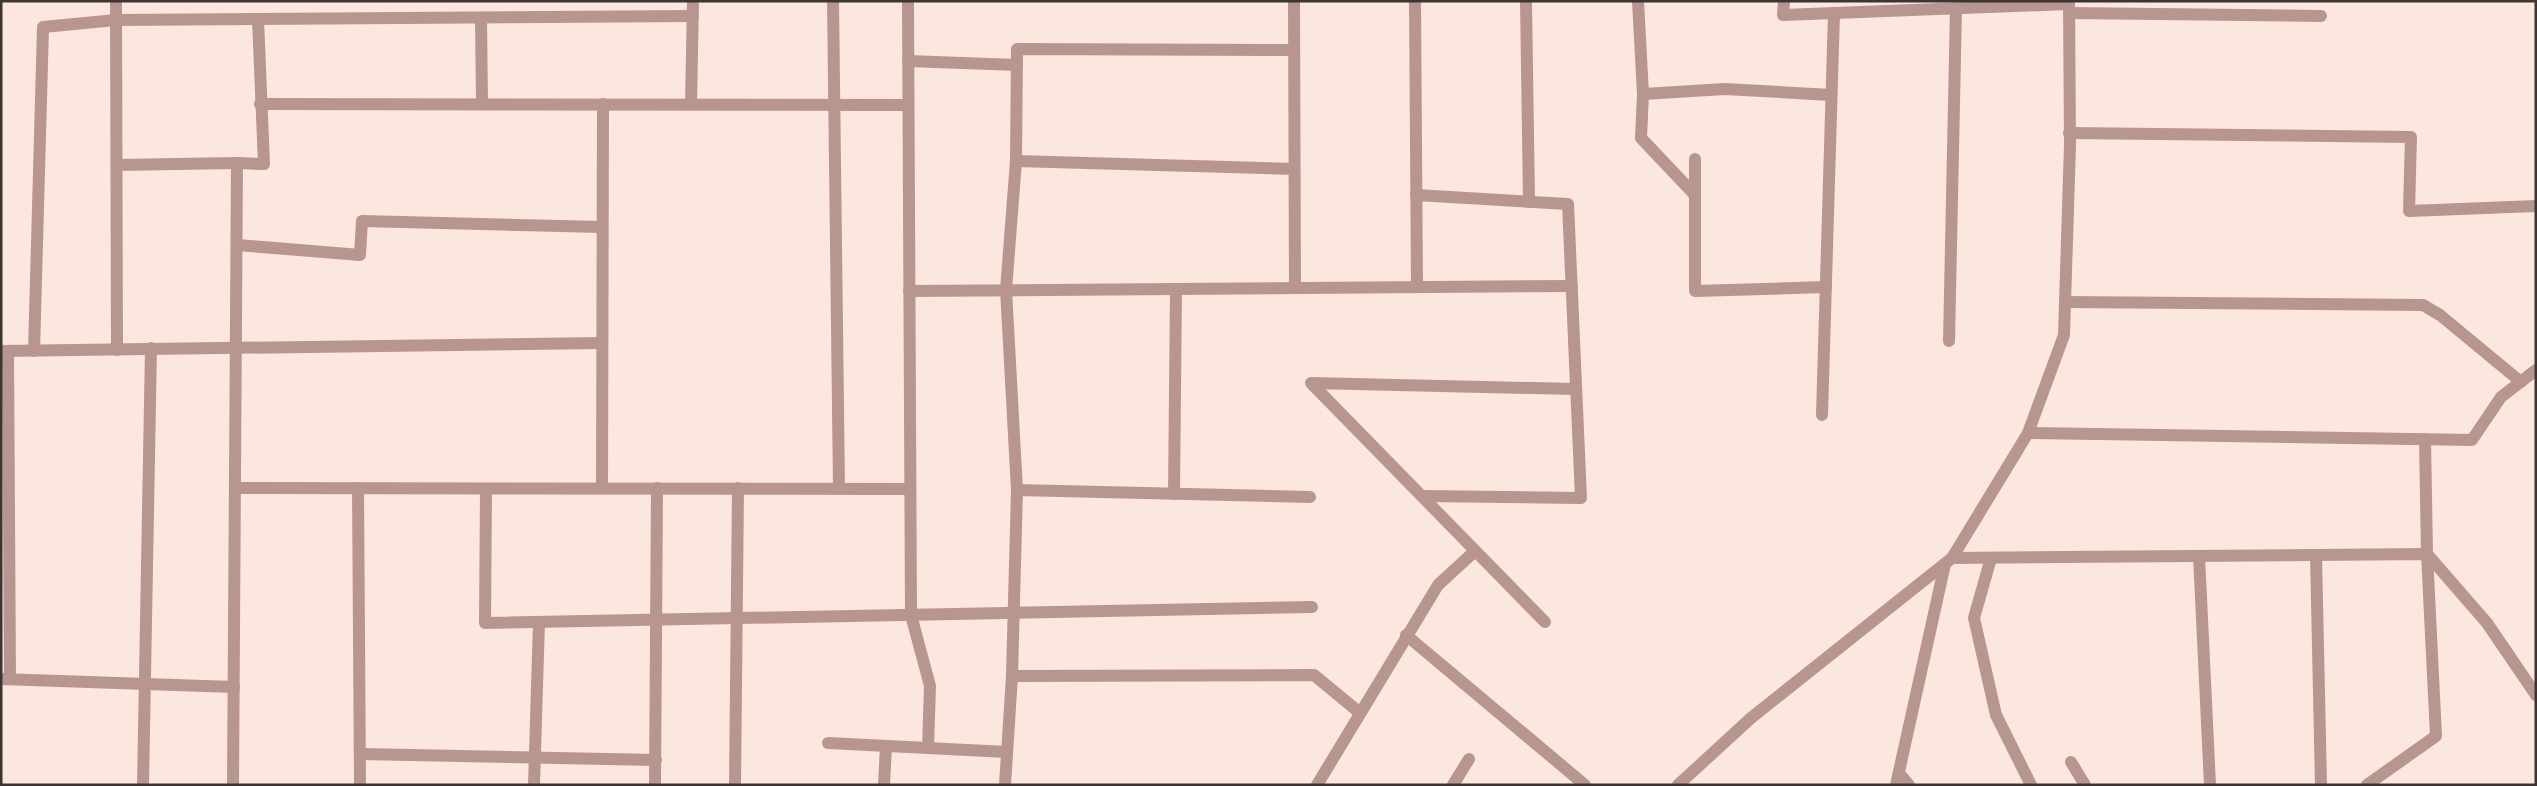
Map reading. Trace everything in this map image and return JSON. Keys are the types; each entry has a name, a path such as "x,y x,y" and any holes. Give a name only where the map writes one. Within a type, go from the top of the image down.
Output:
{"street":[{"path":"116,1 117,350"},
{"path":"691,104 693,1"},
{"path":"832,1 839,488"},
{"path":"908,1 910,615 930,686 928,748"},
{"path":"1294,1 1295,288"},
{"path":"1415,1 1417,287"},
{"path":"1526,1 1529,202"},
{"path":"1638,1 1644,94 1641,138 1695,194"},
{"path":"1784,1 1783,15 1834,13 1914,6 1956,8 2069,6 2228,15 2321,16"},
{"path":"2228,1 2228,15"},
{"path":"1909,785 1897,779 1949,561 2028,433 2064,336 2069,134 2069,6"},
{"path":"1949,341 1956,8"},
{"path":"1822,415 1834,13"},
{"path":"34,351 43,26 116,20 693,16"},
{"path":"481,18 482,104"},
{"path":"117,165 264,164 260,104 258,19"},
{"path":"1005,785 1012,676 1017,490 1006,290 1016,161 1017,48 1294,50"},
{"path":"908,61 1016,65"},
{"path":"1644,94 1725,89 1831,95"},
{"path":"260,104 908,105"},
{"path":"602,488 603,104"},
{"path":"2069,134 2411,137 2409,211 2536,206"},
{"path":"1695,159 1695,291 1826,287"},
{"path":"1016,161 1294,169"},
{"path":"233,785 237,163"},
{"path":"1416,195 1568,204 1580,498 1422,496"},
{"path":"237,244 360,254 362,221 602,227"},
{"path":"909,291 1572,286"},
{"path":"1174,494 1176,289"},
{"path":"2065,302 2423,305 2440,315 2521,382"},
{"path":"234,687 6,679 4,351 602,343"},
{"path":"142,785 151,348"},
{"path":"2028,433 2472,440 2501,397 2536,370"},
{"path":"1545,622 1311,382 1575,389"},
{"path":"2366,785 2436,736 2427,554 2425,439"},
{"path":"235,488 910,489"},
{"path":"358,488 360,785"},
{"path":"656,785 657,488"},
{"path":"735,785 738,488"},
{"path":"486,489 486,623 1312,607"},
{"path":"1017,490 1310,497"},
{"path":"1317,785 1438,585 1475,550"},
{"path":"1678,785 1751,718 1949,561 1991,558 2427,554 2486,623 2536,695"},
{"path":"2316,555 2321,785"},
{"path":"2199,556 2210,785"},
{"path":"1991,558 1974,618 1996,714 2031,785"},
{"path":"534,785 539,622"},
{"path":"1406,635 1585,785"},
{"path":"1012,676 1314,675 1360,713"},
{"path":"828,743 1007,752"},
{"path":"884,785 886,746"},
{"path":"360,754 656,760"},
{"path":"1453,785 1469,759"},
{"path":"2071,762 2085,785"}]}
